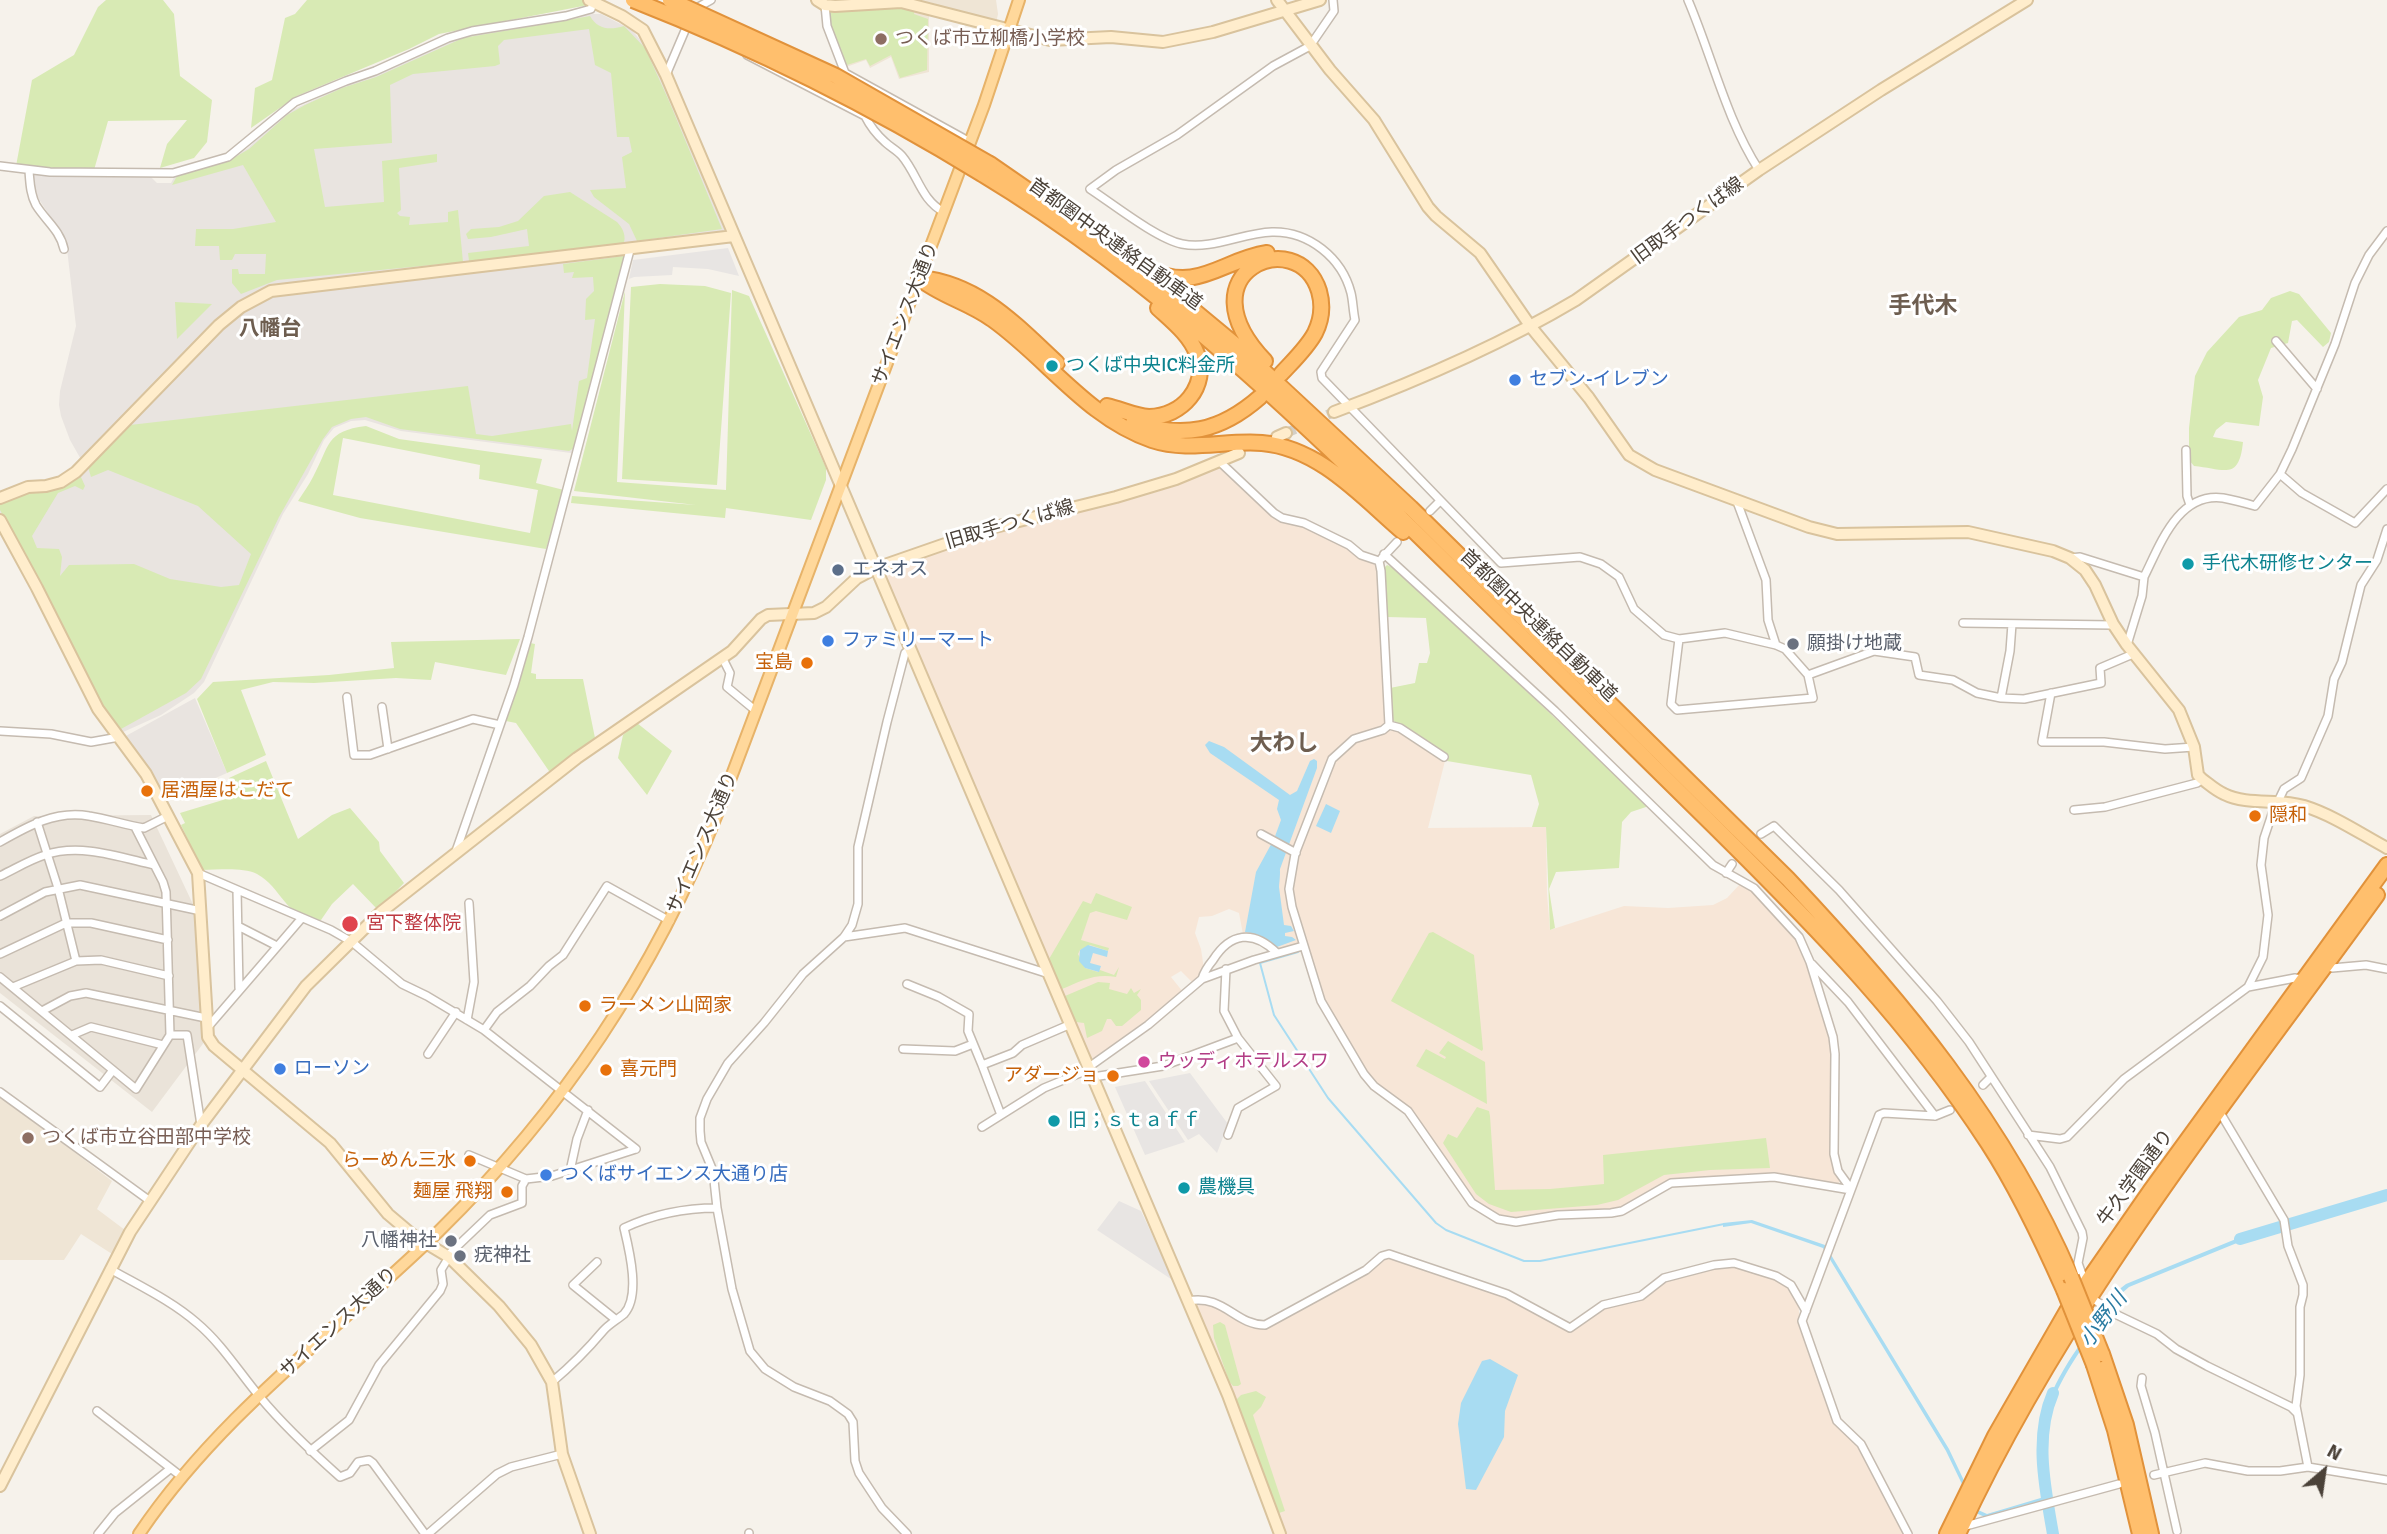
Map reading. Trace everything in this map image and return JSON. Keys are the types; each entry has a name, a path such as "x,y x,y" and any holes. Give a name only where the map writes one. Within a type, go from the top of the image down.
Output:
{"highway":[{"name":"首都圏中央連絡自動車道","path":"633,0 799,72 1033,192 1175,295 1239,348 1411,508 1779,869 1839,933 1911,1017 1972,1098 2024,1181 2126,1425 2151,1534"},
{"name":"首都圏中央連絡自動車道","path":"670,0 836,76 986,169 1167,304 1276,397 1802,912 1902,1024 1962,1103 2068,1283"},
{"path":"1033,192 1062,208 1166,278 1193,278 1264,253 1288,254 1301,259 1320,277 1327,289 1328,314 1315,344 1284,376 1315,334 1322,309 1316,284 1308,272 1284,259 1272,258 1254,265 1237,285 1234,308 1242,334 1263,359 1377,468 1411,508"},
{"path":"1107,259 1116,272 1184,333 1198,355 1199,366 1197,386 1191,397 1174,412 1162,416 1136,415 1107,406"},
{"path":"919,278 939,280 987,302 1003,313 1107,406 1134,424 1154,429 1194,431 1235,417 1263,399 1233,425 1208,434 1184,438 1142,435"},
{"path":"919,278 934,290 970,304 995,321 1104,414 1150,439 1186,446 1264,443 1307,456 1350,486 1497,613"},
{"name":"牛久学園通り","path":"1947,1534 2013,1403 2088,1289 2308,982 2387,865"},
{"name":"牛久学園通り","path":"2308,982 2326,966 2387,881"},
{"name":"牛久学園通り","path":"1960,1531 2088,1289"},
{"name":"首都圏中央連絡自動車道","path":"2098,1359 2140,1534"}],"main road":[{"name":"サイエンス大通り","path":"139,1534 181,1477 209,1445 426,1243 500,1168 563,1090 628,997 670,921 701,854 944,212 1010,32 1019,0"}],"street":[{"path":"666,75 694,7 711,0"},
{"path":"1277,0 1310,46 1374,120 1428,207 1480,253 1531,327 1589,398 1629,454 1655,470 1809,527 1837,534 1968,532 2053,551 2070,558 2085,570 2095,585 2113,625 2179,710 2194,747 2198,775 2202,779 2214,789 2233,798 2280,801 2304,806 2387,848"},
{"path":"970,142 842,69 821,2 901,2 1010,32 1050,40 1111,37 1163,42 1188,39 1320,0"},
{"path":"1333,0 1334,11 1310,46 1273,66 1177,135 1116,170 1090,189 1165,238 1182,244 1205,245 1273,232 1311,240 1341,269 1351,292 1355,320 1321,372 1322,378 1501,563 1580,557 1601,564 1619,578 1634,609 1664,635 1679,639 1725,633 1785,649 1808,675 1813,698 1677,710 1671,704 1679,639"},
{"path":"1688,0 1744,146 1759,170"},
{"name":"旧取手つくば線","path":"1334,412 1499,344 1531,327 1576,300 1759,170 1881,90 2027,0"},
{"path":"0,166 29,170 164,174 228,157 295,102 375,71 448,38 472,31 566,16 591,9 591,1 643,30 666,75 1091,1071 1228,1395 1280,1534"},
{"path":"747,55 860,112 886,144 900,153 926,199 944,212"},
{"path":"860,112 873,88"},
{"path":"29,170 31,192 36,205 57,231 64,248"},
{"path":"1808,675 1874,651 1915,657 1919,675 1953,680 1977,693 2001,698 2024,699 2101,683 2100,668 2130,649 2144,577 2172,523 2190,505 2206,498 2222,498 2255,506 2280,474 2335,344 2355,283 2369,255 2387,231"},
{"path":"0,498 29,487 61,482 76,472 219,325 241,307 271,291 734,236"},
{"path":"454,854 528,637 630,250"},
{"path":"2276,341 2317,389"},
{"path":"2186,450 2187,496 2190,505"},
{"name":"旧取手つくば線","path":"0,1486 110,1269 150,1201 201,1125 306,986 381,912 577,758 732,651 768,615 792,615 821,610 857,578 876,568 991,528 1153,486 1239,453"},
{"path":"1219,461 1274,513 1304,523 1349,545 1361,555 1382,557 1555,711 1713,865 1739,878 1763,897 1799,937 1810,962 1833,1037 1834,1154 1838,1171 1851,1189"},
{"path":"2280,474 2302,493 2355,523 2387,489"},
{"path":"1735,498 1766,580 1768,620 1776,646"},
{"path":"1430,511 1440,501"},
{"path":"0,520 98,709 146,774 198,873 208,1037 214,1046 330,1143 388,1214 448,1257 499,1306 523,1335 552,1382 562,1454 590,1534"},
{"path":"2248,987 2263,957 2268,915 2261,864 2264,838 2284,789 2301,778 2328,716 2334,679 2342,662 2361,585 2377,560 2387,529"},
{"path":"1397,542 1382,557 1381,571 1389,725 1384,730 1354,738 1332,759 1293,851 1289,889 1303,946 1321,1001 1364,1074 1374,1086 1408,1111 1465,1195 1478,1208 1498,1219 1516,1222 1558,1215 1622,1211 1671,1182 1693,1180 1774,1177 1851,1189"},
{"path":"2070,558 2080,557 2144,577"},
{"path":"1963,623 2113,625"},
{"path":"2001,698 2012,624"},
{"path":"907,1534 882,1508 859,1474 855,1461 855,1430 848,1414 831,1401 794,1387 765,1369 750,1351 732,1289 713,1171 701,1142 700,1118 707,1099 728,1063 803,974 844,937 854,920 858,904 856,860 860,835 905,653 911,649"},
{"path":"722,657 730,673 727,688 756,711"},
{"path":"2051,693 2042,741 2104,742 2165,749 2194,747"},
{"path":"347,697 354,755 370,755 476,718 500,724"},
{"path":"382,707 388,749"},
{"path":"1389,725 1401,728 1444,757"},
{"path":"0,732 51,734 91,742 120,737"},
{"path":"2074,810 2105,807 2197,783 2202,779"},
{"path":"0,842 37,822 71,814 88,815 144,828 168,816"},
{"path":"37,822 58,888 76,961"},
{"path":"1762,834 1774,826 1839,890 1937,1001 1969,1042 2050,1167 2082,1232 2078,1263 2088,1289 2107,1310 2157,1334 2196,1361 2291,1407 2297,1413"},
{"path":"0,976 136,1089 170,1035 171,1011 167,903 163,882 135,827"},
{"path":"1261,834 1293,851"},
{"path":"0,876 47,854 82,850 154,865"},
{"path":"1726,873 1732,863"},
{"path":"198,873 331,930 352,942 402,984 484,1030 636,1149 570,1171 526,1179 469,1155"},
{"path":"0,916 45,892 80,885 201,911"},
{"path":"484,1030 497,1012 530,986 563,954 607,886 670,921"},
{"path":"237,890 239,988"},
{"path":"467,1020 474,982 469,903"},
{"path":"207,1023 301,919"},
{"path":"0,954 66,923 91,923 168,940"},
{"path":"238,926 277,946"},
{"path":"844,937 905,928 1049,974"},
{"path":"1091,1071 1202,979 1220,949 1239,937 1249,936 1276,953"},
{"path":"1202,979 1303,946"},
{"path":"13,986 76,961 102,960 169,976"},
{"path":"1810,962 1848,1002 1935,1116"},
{"path":"2326,966 2332,968 2367,964 2387,970"},
{"path":"1226,969 1224,1011 1238,1038 1276,1086 1238,1108 1228,1135"},
{"path":"2028,1135 2060,1139 2067,1137 2124,1079 2248,987 2295,978 2308,982"},
{"path":"907,984 969,1014 968,1031 1001,1115"},
{"path":"42,1011 70,996 86,993 171,1011 207,1023"},
{"path":"0,1006 100,1087 113,1070"},
{"path":"428,1054 456,1012"},
{"path":"982,1065 1071,1024"},
{"path":"72,1035 91,1027 163,1045"},
{"path":"170,1035 187,1035 201,1125"},
{"path":"982,1127 1044,1088 1091,1071 1163,1066 1238,1038"},
{"path":"903,1049 955,1051 973,1044"},
{"path":"1983,1085 1991,1077"},
{"path":"0,1091 150,1201"},
{"path":"2217,1107 2284,1220 2288,1246 2303,1285 2299,1315 2300,1375 2297,1413 2308,1467"},
{"path":"570,1171 577,1139 588,1110"},
{"path":"1908,1534 1861,1444 1837,1421 1802,1321 1879,1115 1935,1116 1950,1110"},
{"path":"310,1451 349,1420 379,1365 440,1291 443,1284 441,1269 448,1257 490,1214 522,1203 522,1186 526,1179"},
{"path":"552,1382 626,1312 634,1268 624,1228 649,1217 695,1208 717,1208"},
{"path":"1188,1301 1201,1298 1213,1301 1251,1322 1265,1325 1366,1270 1382,1256 1389,1254 1507,1294 1570,1328 1603,1305 1641,1296 1664,1278 1714,1265 1734,1263 1776,1276 1791,1285 1806,1311"},
{"path":"597,1262 573,1285 615,1320"},
{"path":"110,1269 177,1307 196,1321 212,1336 259,1396 310,1451 340,1477 350,1473 358,1462 369,1460 373,1463 426,1534 497,1474 511,1467 562,1454"},
{"path":"2142,1378 2141,1386 2177,1531"},
{"path":"97,1411 181,1477"},
{"path":"2154,1475 2205,1463 2248,1471 2280,1471 2308,1467 2387,1480"},
{"path":"99,1534 115,1513 170,1469"},
{"path":"1960,1531 2119,1484"}],"shaded area":[{"name":"つくば市立柳橋小学校","path":"896,0 996,0 998,14 996,23 929,2 929,72 899,79 891,57 870,68 866,60 846,67 830,30 828,9"},
{"path":"601,14 632,30 645,46 667,91 724,231 624,245 626,257 575,450 571,453 401,431 365,420 351,421 334,428 324,440 308,474 283,514 204,682 194,693 161,715 121,733 99,705 0,514 0,502 87,470 70,440 59,405 76,326 67,249 62,235 35,193 31,176 33,173 151,177 157,183 171,183 176,174 231,158 248,148 286,113 444,43 462,36"},
{"path":"728,248 739,276 708,269 673,267 672,275 629,279 633,260"},
{"path":"1222,467 1281,521 1301,526 1375,565 1379,572 1385,721 1390,731 1398,730 1445,761 1428,828 1546,827 1550,930 1624,906 1668,908 1713,905 1727,898 1741,883 1753,892 1798,942 1811,973 1832,1046 1835,1170 1840,1181 1838,1184 1765,1174 1682,1178 1665,1182 1627,1205 1612,1210 1569,1211 1523,1218 1499,1216 1478,1203 1467,1192 1411,1110 1377,1085 1368,1073 1325,1000 1305,941 1278,950 1243,934 1239,913 1229,909 1212,916 1199,917 1195,933 1204,969 1199,977 1192,982 1181,971 1171,977 1183,992 1092,1061 884,575 887,568 978,536 1158,490"},
{"path":"195,698 227,773 165,800 124,737"},
{"path":"151,815 198,915 205,1041 152,1112 0,993 0,834 34,816"},
{"path":"1190,1073 1228,1124 1217,1153 1199,1134 1188,1140 1149,1081"},
{"path":"1145,1081 1185,1142 1145,1155 1115,1087"},
{"name":"つくば市立谷田部中学校","path":"0,1095 112,1181 97,1209 125,1230 112,1254 81,1234 64,1260 0,1260"},
{"path":"1119,1201 1141,1211 1174,1281 1097,1230"},
{"path":"1386,1257 1495,1292 1572,1330 1604,1308 1636,1302 1665,1281 1711,1268 1738,1267 1777,1280 1791,1289 1798,1301 1800,1323 1833,1419 1859,1446 1905,1534 1286,1534 1231,1386 1195,1301 1205,1300 1257,1327 1367,1274"}],"green space":[{"path":"106,0 163,0 174,14 180,76 212,100 207,142 194,158 160,168 167,144 187,120 108,121 94,170 16,166 32,80 74,55 98,7"},
{"path":"307,0 583,0 588,5 439,34 297,96 251,128 255,88 272,80 285,18 295,14"},
{"name":"つくば市立柳橋小学校","path":"881,7 915,8 914,14 928,19 927,70 900,78 891,55 870,66 866,59 847,65 837,47 828,12"},
{"path":"590,16 605,28 624,26 645,48 722,229 637,241 629,224 594,197 590,190 626,188 622,157 632,152 629,137 617,137 611,73 595,65 589,29 504,40 498,46 500,64 495,66 413,74 390,85 392,143 314,149 325,207 384,202 382,161 437,154 437,162 399,168 401,210 397,213 410,217 409,225 448,222 448,212 458,210 463,262 277,280 241,294 232,283 232,269 238,269 239,274 265,274 266,254 235,254 232,260 220,260 219,246 195,246 196,229 233,229 276,222 243,165 172,185 177,176 230,160 249,149 287,115 305,105 463,38"},
{"path":"570,192 617,222 624,233 623,245 469,261 468,253 529,246 527,229 468,239 466,234 471,229 499,227 518,221 544,196"},
{"path":"624,256 574,448 569,451 400,429 366,417 351,419 332,427 279,517 201,679 186,693 121,729 103,705 0,510 0,505 31,492 57,489 81,477 85,486 83,490 75,486 58,493 32,536 37,548 59,549 62,557 60,576 69,565 134,564 170,579 221,587 239,585 251,554 198,506 108,470 91,477 88,467 130,425 468,386 476,434 492,436 571,424 572,431 579,381 587,378 595,319 585,320 586,299 594,291 593,277 572,278 574,272 564,273 563,264"},
{"path":"660,284 705,286 731,293 717,485 622,479 631,287"},
{"path":"732,290 749,296 826,468 826,480 811,520 726,508 725,518 571,503 572,496 696,505 574,491 625,291 617,482 726,490"},
{"path":"2290,291 2299,294 2331,333 2329,342 2323,347 2297,320 2292,321 2288,343 2271,348 2258,380 2263,397 2259,426 2226,422 2216,430 2213,437 2243,442 2238,463 2229,470 2194,466 2189,460 2189,428 2195,376 2207,352 2239,317 2262,310 2271,298"},
{"path":"175,302 212,304 177,339"},
{"path":"366,426 399,439 542,459 536,483 564,490 546,549 360,518 298,501 330,442 353,428","holes":["343,438 480,465 479,479 538,490 530,533 333,495"]},
{"path":"1387,565 1396,569 1649,806 1631,812 1622,822 1619,868 1556,872 1549,889 1555,928 1550,930 1546,827 1532,827 1539,804 1531,775 1447,761 1448,758 1391,719 1390,688 1415,683 1419,663 1427,663 1430,653 1426,618 1387,617 1384,568"},
{"path":"520,639 506,675 435,662 431,680 396,678 314,683 273,682 241,690 266,755 227,773 197,699 213,682 394,668 391,642"},
{"path":"530,643 535,644 531,673 536,674 536,679 583,679 595,738 551,774 516,723 506,721"},
{"path":"637,723 672,751 647,795 618,758 623,735"},
{"path":"266,761 298,839 332,815 350,808 379,842 380,851 404,883 378,910 353,884 332,904 321,920 309,919 292,909 273,887 257,874 237,870 202,870 181,825 185,823 180,813 236,796 229,778"},
{"path":"1096,893 1132,907 1127,920 1096,911 1090,913 1081,940 1109,948 1108,951 1090,945 1080,950 1078,954 1085,968 1114,975 1119,967 1116,977 1095,977 1062,989 1049,959 1083,901 1091,904"},
{"path":"1433,932 1474,955 1482,1051 1391,1001 1429,933"},
{"path":"1098,982 1110,983 1109,989 1127,994 1131,988 1134,993 1141,989 1137,995 1141,1000 1141,1010 1122,1026 1116,1026 1111,1019 1107,1019 1102,1031 1087,1038 1084,1023 1076,1022 1065,996"},
{"path":"1448,1041 1485,1062 1487,1104 1416,1066 1426,1049 1445,1059 1446,1057 1439,1053"},
{"path":"1477,1107 1489,1111 1495,1190 1604,1184 1603,1155 1766,1138 1770,1168 1664,1175 1618,1200 1597,1205 1511,1212 1489,1204 1476,1194 1443,1143 1448,1134 1457,1138"},
{"path":"1220,1322 1225,1325 1241,1384 1238,1386 1233,1386 1229,1381 1214,1338 1213,1325"},
{"path":"1256,1391 1266,1397 1253,1415 1285,1511 1279,1513 1236,1400 1241,1395"}],"water":[{"path":"1209,741 1224,747 1290,795 1297,791 1310,761 1317,761 1317,768 1280,869 1279,887 1284,925 1291,926 1294,931 1285,933 1285,936 1296,940 1277,947 1245,932 1256,872 1281,820 1277,809 1279,800 1210,753 1205,745"},
{"path":"1326,804 1340,811 1331,833 1316,826"},
{"path":"1088,945 1108,951 1107,957 1093,953 1090,963 1101,966 1099,972 1085,968 1079,961 1080,950"},
{"path":"1752,1220 1825,1245 1949,1449 1978,1510 1987,1514 2044,1497 2046,1501 1987,1518 1976,1513 1946,1451 1823,1248 1751,1223 1723,1227 1723,1223"},
{"path":"2253,1232 2254,1236 2129,1287 2081,1349 2063,1378 2050,1409 2046,1408 2068,1362 2117,1291 2126,1284"},
{"path":"1490,1359 1518,1375 1505,1411 1504,1437 1476,1490 1466,1489 1458,1424 1461,1403 1482,1361"}],"waterway":[{"path":"1278,884 1279,872"},
{"path":"1298,952 1260,963 1274,1015 1328,1098 1436,1223 1446,1230 1524,1261 1540,1261 1724,1224"},
{"name":"小野川","path":"2240,1239 2387,1195"},
{"name":"小野川","path":"2053,1393 2044,1427 2043,1463 2053,1534"}],"tunnel":[{"path":"1286,433 1334,412"}],"place":[{"name":"つくば市立柳橋小学校","path":"881,39"},
{"name":"つくば中央IC料金所","path":"1052,366"},
{"name":"セブン-イレブン","path":"1515,380"},
{"name":"手代木研修センター","path":"2188,564"},
{"name":"エネオス","path":"838,570"},
{"name":"ファミリーマート","path":"828,641"},
{"name":"願掛け地蔵","path":"1793,644"},
{"name":"宝島","path":"807,663"},
{"name":"居酒屋はこだて","path":"147,791"},
{"name":"隠和","path":"2255,816"},
{"name":"宮下整体院","path":"350,924"},
{"name":"ラーメン山岡家","path":"585,1006"},
{"name":"ウッディホテルスワ","path":"1144,1062"},
{"name":"ローソン","path":"280,1069"},
{"name":"喜元門","path":"606,1070"},
{"name":"アダージョ","path":"1113,1076"},
{"name":"旧；ｓｔａｆｆ","path":"1054,1121"},
{"name":"つくば市立谷田部中学校","path":"28,1138"},
{"name":"らーめん三水","path":"470,1161"},
{"name":"つくばサイエンス大通り店","path":"546,1175"},
{"name":"農機具","path":"1184,1188"},
{"name":"麺屋 飛翔","path":"507,1192"},
{"name":"八幡神社","path":"451,1241"},
{"name":"疣神社","path":"460,1256"}],"district":[{"name":"手代木","path":"1923,307"},
{"name":"八幡台","path":"270,329"},
{"name":"大わし","path":"1284,744"}]}
